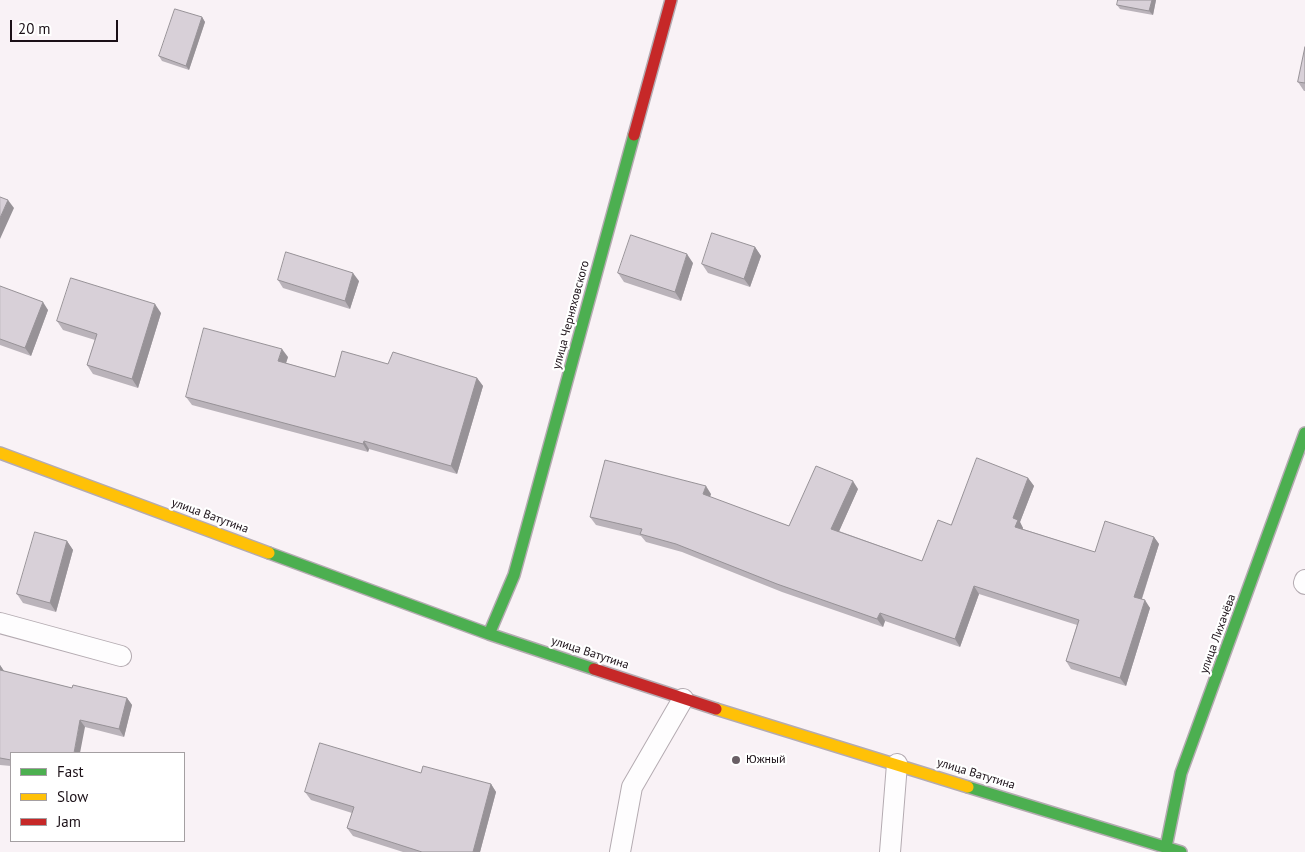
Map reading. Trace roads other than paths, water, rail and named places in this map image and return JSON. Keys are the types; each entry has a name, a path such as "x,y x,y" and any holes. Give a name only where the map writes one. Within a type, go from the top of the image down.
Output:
{"main road":[{"name":"улица Черняховского","path":"489,634 514,575 671,0"},
{"name":"улица Лихачёва","path":"1166,847 1182,773 1305,432"},
{"name":"улица Ватутина","path":"0,453 489,634 683,699 897,764 1143,846 1166,847 1181,852"}],"lane":[{"path":"1305,580 1305,584"},
{"path":"0,623 121,656"},
{"path":"620,852 632,787 683,699"},
{"path":"890,852 897,764"}],"place":[{"name":"Южный","path":"736,760"}]}
